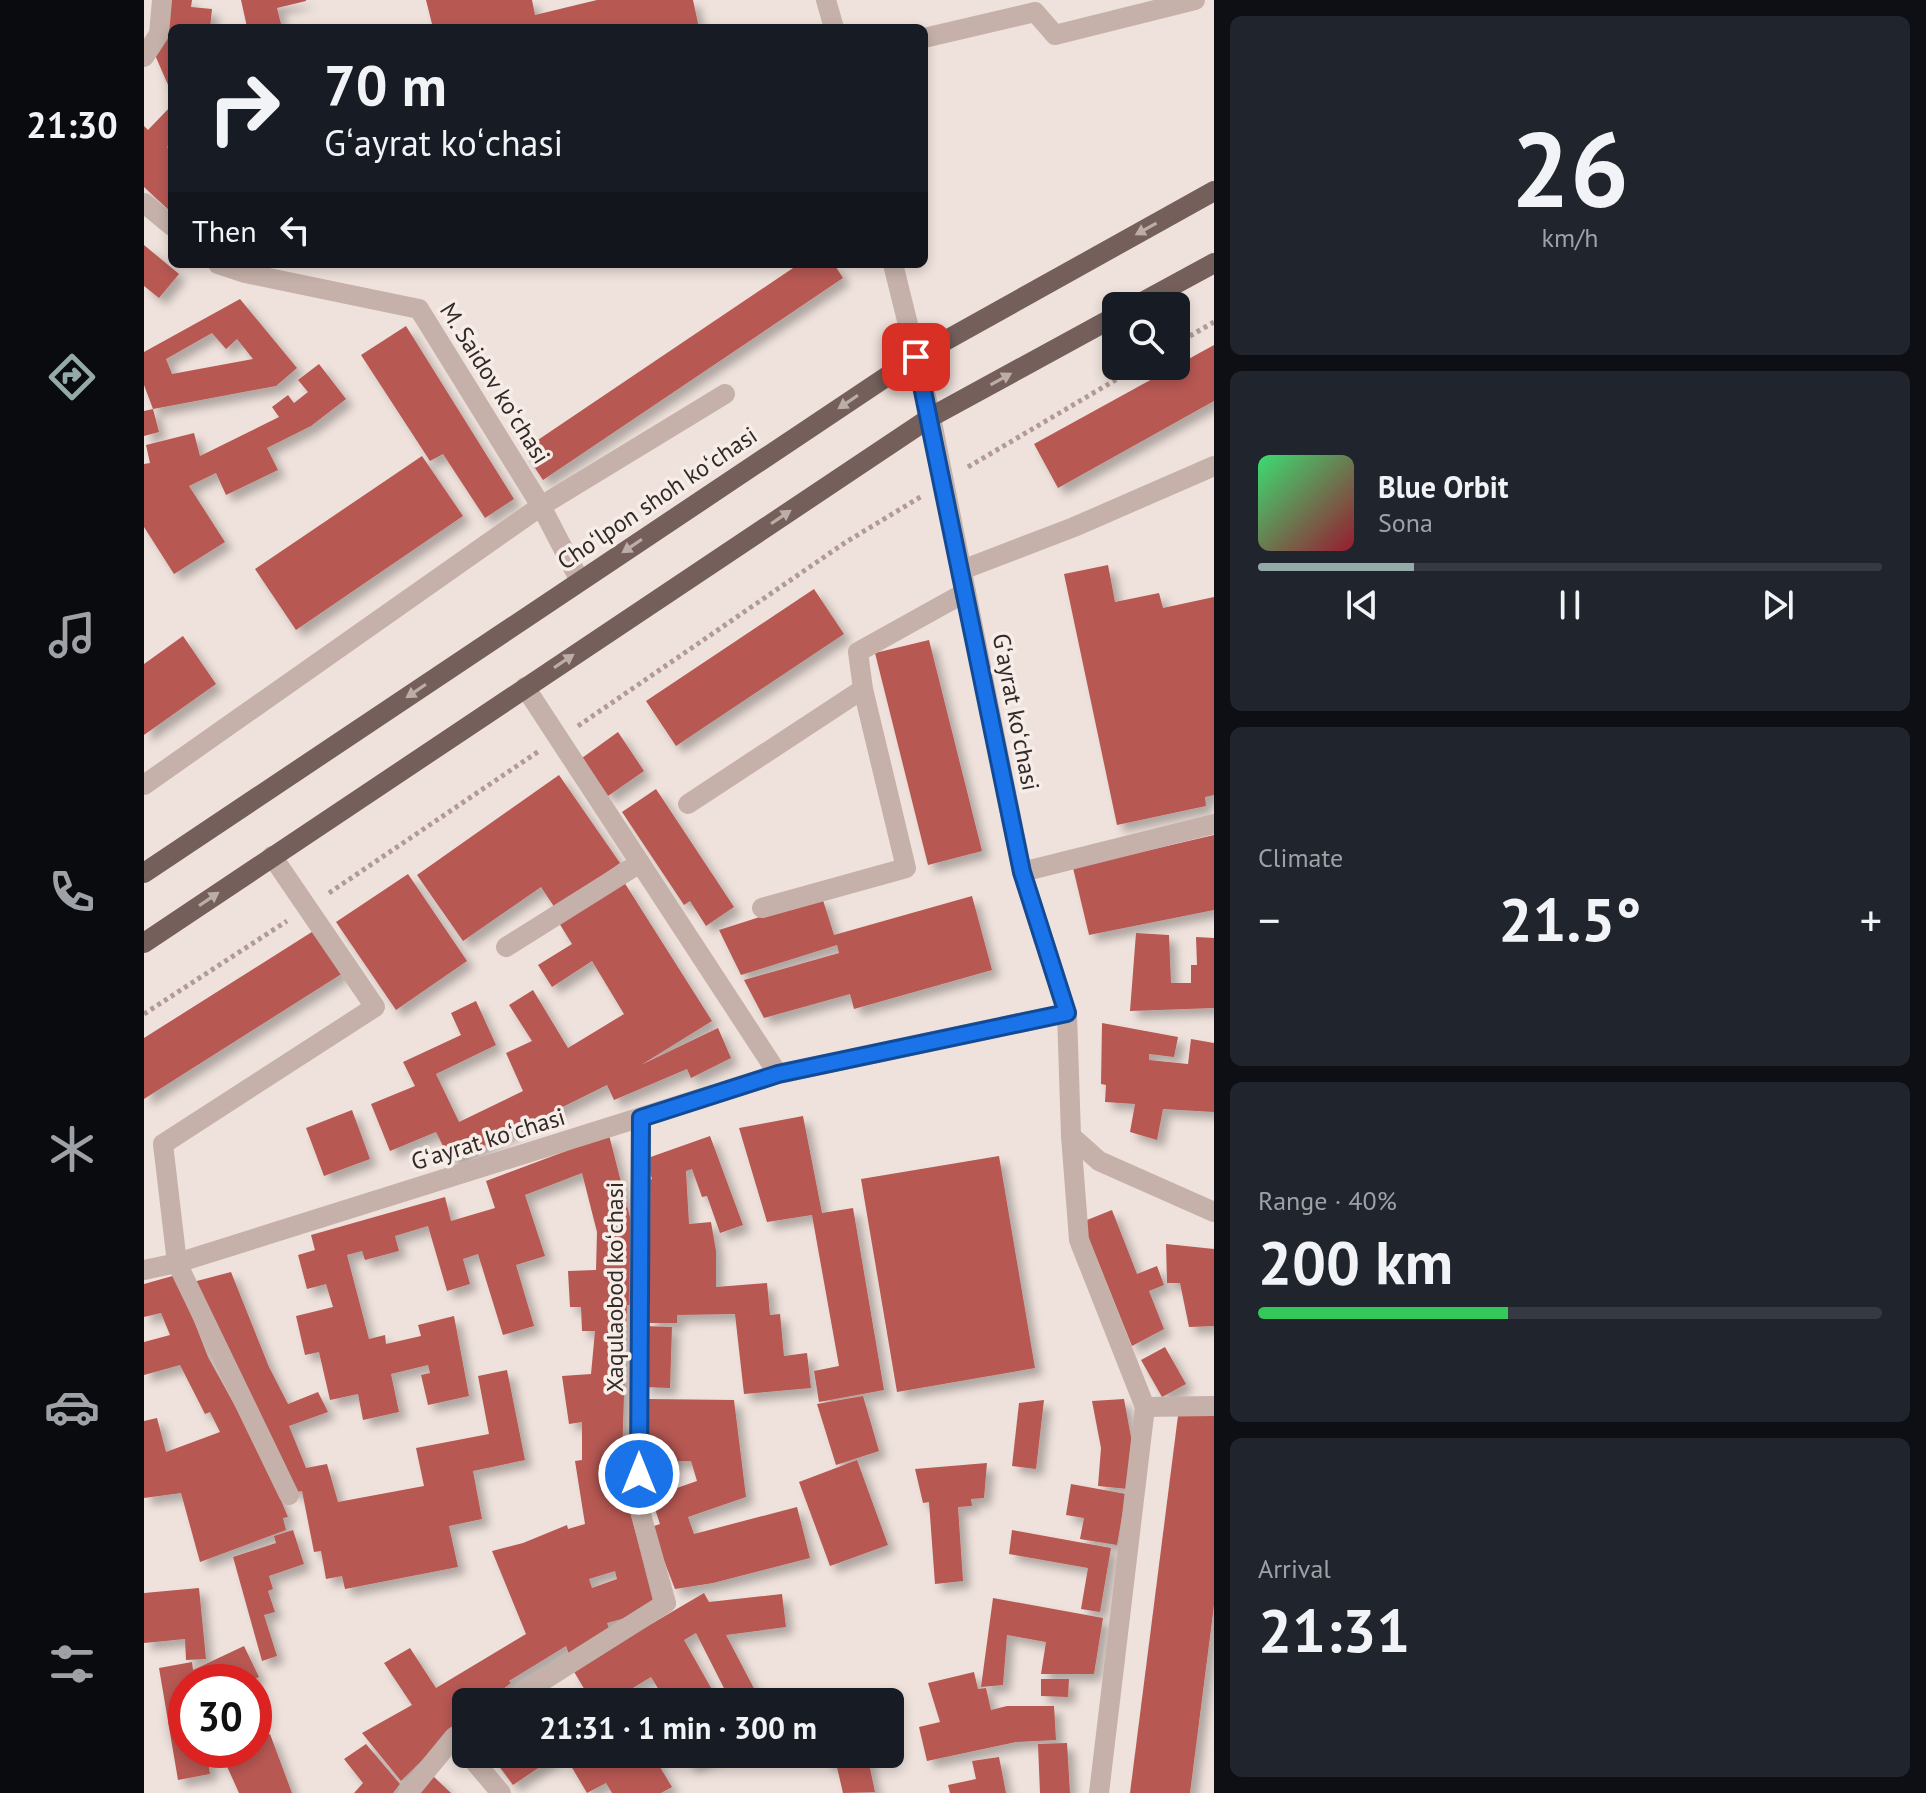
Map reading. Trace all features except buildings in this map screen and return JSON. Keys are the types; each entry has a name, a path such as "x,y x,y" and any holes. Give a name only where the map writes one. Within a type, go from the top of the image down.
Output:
{"main road":[{"name":"Choʻlpon shoh koʻchasi","path":"144,873 916,357 1214,191"},
{"path":"1161,292 1214,263"},
{"path":"144,943 931,417 1102,324"}],"street":[{"path":"144,57 159,34 162,0"},
{"path":"826,0 833,24"},
{"path":"928,37 1035,12 1055,35 1195,0"},
{"path":"144,203 168,223"},
{"name":"M. Saidov koʻchasi","path":"230,268 419,309 541,506 580,581"},
{"name":"Gʻayrat koʻchasi","path":"894,268 931,417 1022,872 1067,1013 1071,1136 1079,1240 1145,1407"},
{"path":"144,785 541,506 725,394"},
{"path":"962,570 1074,527 1214,466"},
{"path":"762,908 906,868 863,689 858,652 966,592"},
{"path":"525,687 778,1074"},
{"path":"688,804 863,689"},
{"path":"1022,872 1214,824"},
{"path":"272,856 375,1007 163,1144 177,1263 289,1495"},
{"path":"506,947 640,863"},
{"name":"Gʻayrat koʻchasi","path":"144,1270 177,1263 778,1074 1067,1013"},
{"name":"Xaqulaobod koʻchasi","path":"531,1688 666,1603 638,1504 641,1118"},
{"path":"1071,1136 1099,1161 1214,1212"},
{"path":"1099,1793 1145,1407 1214,1406"},
{"path":"408,1793 452,1754"},
{"path":"482,1768 501,1793"}],"path":[{"path":"1190,336 1214,322"},
{"path":"144,1014 308,908 846,542 1115,380"}],"route":[{"path":"639,1474 641,1118 778,1074 1067,1013 1022,872 931,417 916,357"}]}
